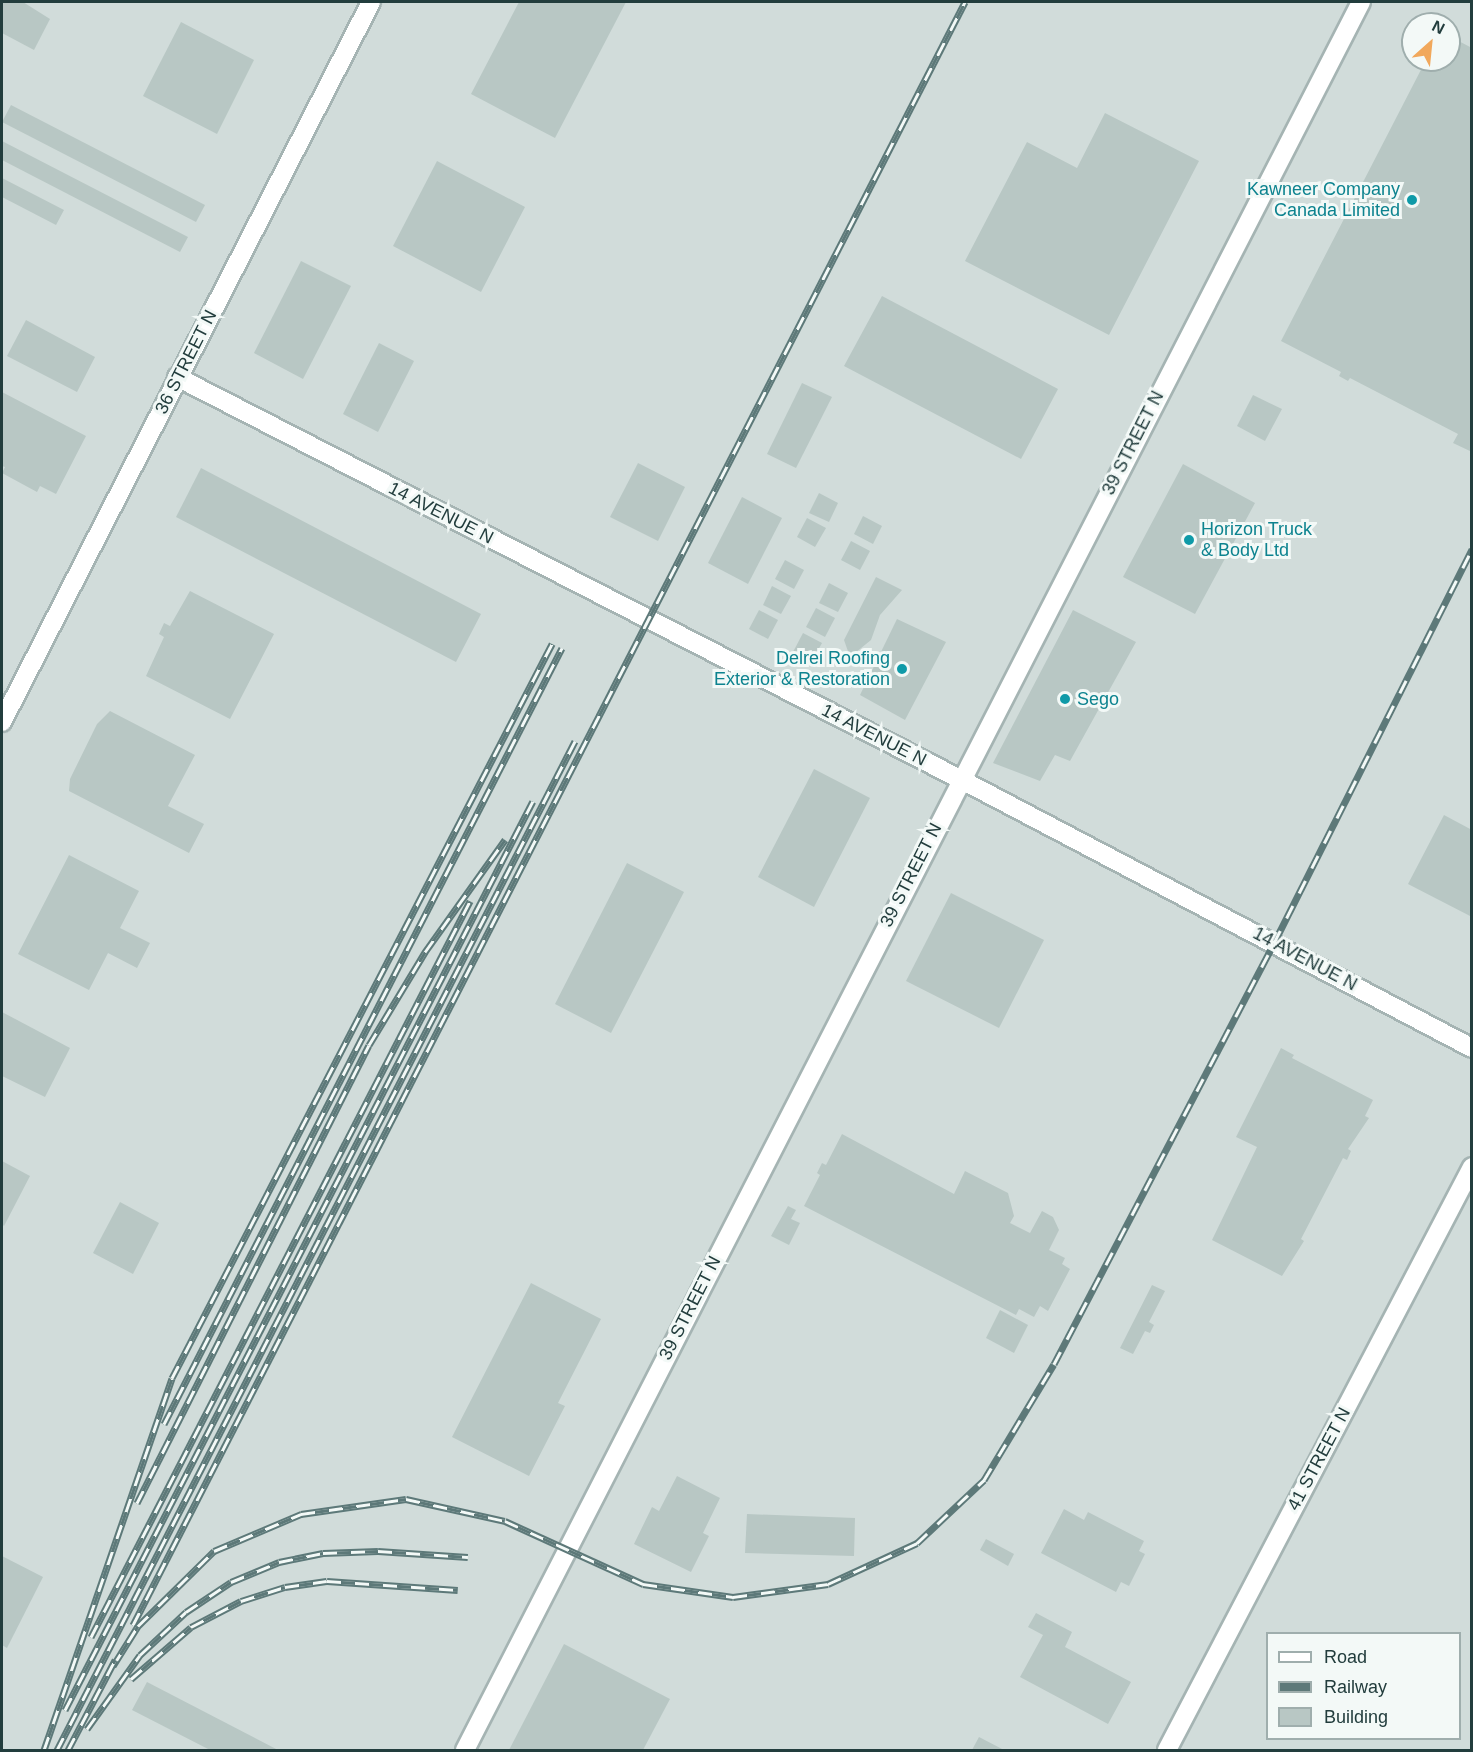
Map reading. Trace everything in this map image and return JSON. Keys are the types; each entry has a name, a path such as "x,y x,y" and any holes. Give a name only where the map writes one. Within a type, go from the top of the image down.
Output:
{"street":[{"name":"36 STREET N","path":"2,722 371,2"},
{"name":"39 STREET N","path":"465,1750 960,779 1361,2"},
{"name":"14 AVENUE N","path":"177,377 960,779 1472,1048"},
{"name":"41 STREET N","path":"1167,1750 1472,1167"}],"shaded area":[{"path":"2,2 1471,2 1471,1750 2,1750"}],"building":[{"path":"2,2 23,2 50,19 34,50 2,33"},
{"path":"519,2 626,2 555,138 471,94"},
{"path":"181,22 254,60 217,134 143,96"},
{"name":"Kawneer Company Canada Limited","path":"1461,42 1472,48 1472,452 1453,443 1458,434 1350,378 1348,381 1339,376 1341,372 1281,341 1420,72 1461,72"},
{"path":"11,105 205,205 196,222 2,122"},
{"path":"1105,113 1199,161 1109,335 965,261 1027,142 1077,168"},
{"path":"2,141 188,237 180,252 2,160"},
{"path":"437,161 525,207 481,292 393,246"},
{"path":"2,178 64,210 56,225 2,197"},
{"path":"301,261 351,286 303,379 254,353"},
{"path":"882,296 1058,389 1021,459 844,366"},
{"path":"26,320 95,357 77,392 7,356"},
{"path":"379,343 414,361 378,432 343,414"},
{"path":"802,383 832,397 796,468 767,454"},
{"path":"2,392 86,436 56,494 40,486 37,492 2,473 5,467 2,466"},
{"path":"1253,395 1282,409 1265,441 1237,426"},
{"path":"638,463 685,487 658,541 610,517"},
{"name":"Horizon Truck & Body Ltd","path":"1183,464 1255,503 1195,614 1123,577"},
{"path":"201,468 481,614 456,662 176,517"},
{"path":"819,493 838,503 829,522 809,513"},
{"path":"742,497 782,518 748,584 708,563"},
{"path":"863,516 882,526 873,544 854,534"},
{"path":"807,518 826,528 815,547 797,537"},
{"path":"851,541 870,551 860,570 841,560"},
{"path":"785,560 804,570 794,589 775,579"},
{"path":"876,577 902,590 880,615 871,640 850,657 844,640"},
{"path":"829,583 848,593 838,612 819,603"},
{"path":"772,586 791,596 781,614 763,605"},
{"path":"190,591 274,634 230,719 146,676 164,637 159,634 164,623 170,626"},
{"path":"816,608 835,618 825,637 806,627"},
{"path":"759,610 778,620 768,639 749,629"},
{"name":"Sego","path":"1073,610 1136,642 1070,761 1055,755 1040,781 993,763"},
{"name":"Delrei Roofing Exterior & Restoration","path":"897,619 946,642 905,720 860,695"},
{"path":"803,633 822,643 812,661 793,652"},
{"path":"110,711 195,755 168,806 204,824 189,853 69,791 70,779 97,724"},
{"path":"814,769 870,798 814,907 758,877"},
{"path":"1444,815 1472,830 1472,917 1408,884"},
{"path":"69,855 139,891 120,928 150,943 137,968 108,953 89,990 18,954"},
{"path":"627,863 684,892 611,1033 555,1004"},
{"path":"951,893 1044,940 999,1028 906,981"},
{"path":"2,1012 70,1048 45,1097 2,1076"},
{"path":"1281,1048 1294,1055 1292,1058 1373,1100 1365,1116 1369,1118 1348,1149 1351,1151 1347,1160 1343,1158 1301,1239 1304,1241 1282,1276 1212,1240 1257,1147 1236,1137"},
{"path":"842,1134 954,1194 965,1171 1008,1193 1014,1216 1010,1223 1030,1233 1042,1211 1053,1217 1059,1230 1049,1250 1065,1258 1062,1264 1070,1269 1048,1311 1040,1306 1034,1317 1019,1309 1016,1315 804,1206 820,1175 817,1173 822,1163 826,1165"},
{"path":"2,1161 30,1176 4,1226 2,1224"},
{"path":"120,1202 159,1223 133,1274 93,1253"},
{"path":"788,1206 796,1210 791,1219 800,1223 789,1245 771,1236"},
{"path":"531,1283 601,1319 558,1403 565,1406 529,1476 452,1437"},
{"path":"1152,1285 1165,1291 1149,1322 1154,1325 1150,1333 1145,1331 1133,1354 1120,1348"},
{"path":"1000,1310 1028,1325 1014,1353 986,1338"},
{"path":"677,1476 720,1498 703,1533 709,1536 691,1572 634,1544 652,1507 659,1511"},
{"path":"1064,1509 1084,1520 1088,1512 1144,1541 1139,1551 1145,1554 1129,1586 1121,1582 1116,1592 1041,1553"},
{"path":"747,1514 855,1518 854,1556 745,1553"},
{"path":"986,1539 1014,1554 1008,1566 980,1550"},
{"path":"2,1556 43,1577 7,1648 2,1645"},
{"path":"1036,1613 1072,1632 1065,1647 1131,1682 1108,1724 1020,1677 1043,1635 1028,1627"},
{"path":"564,1644 670,1699 643,1750 509,1750"},
{"path":"147,1682 278,1750 210,1750 132,1710"},
{"path":"979,1737 1004,1750 972,1750"}],"railway":[{"path":"133,1625 965,2"},
{"path":"113,1666 138,1626 214,1551 301,1514 406,1499 505,1521 643,1584 733,1597 828,1584 917,1543 984,1480 1054,1364 1274,943 1472,549"},
{"path":"44,1750 172,1378 552,644"},
{"path":"164,1424 562,648"},
{"path":"57,1750 575,741"},
{"path":"65,1710 533,801"},
{"path":"137,1503 369,1045 425,952 505,840"},
{"path":"91,1637 470,901"},
{"path":"87,1729 140,1655 186,1612 231,1582 279,1562 323,1553 378,1551 468,1557"},
{"path":"131,1679 191,1627 241,1601 285,1587 327,1581 458,1590"},
{"path":"68,1750 115,1660"}],"place":[{"name":"Kawneer Company Canada Limited","path":"1412,200"},
{"name":"Horizon Truck & Body Ltd","path":"1189,540"},
{"name":"Delrei Roofing Exterior & Restoration","path":"902,669"},
{"name":"Sego","path":"1065,699"}]}
